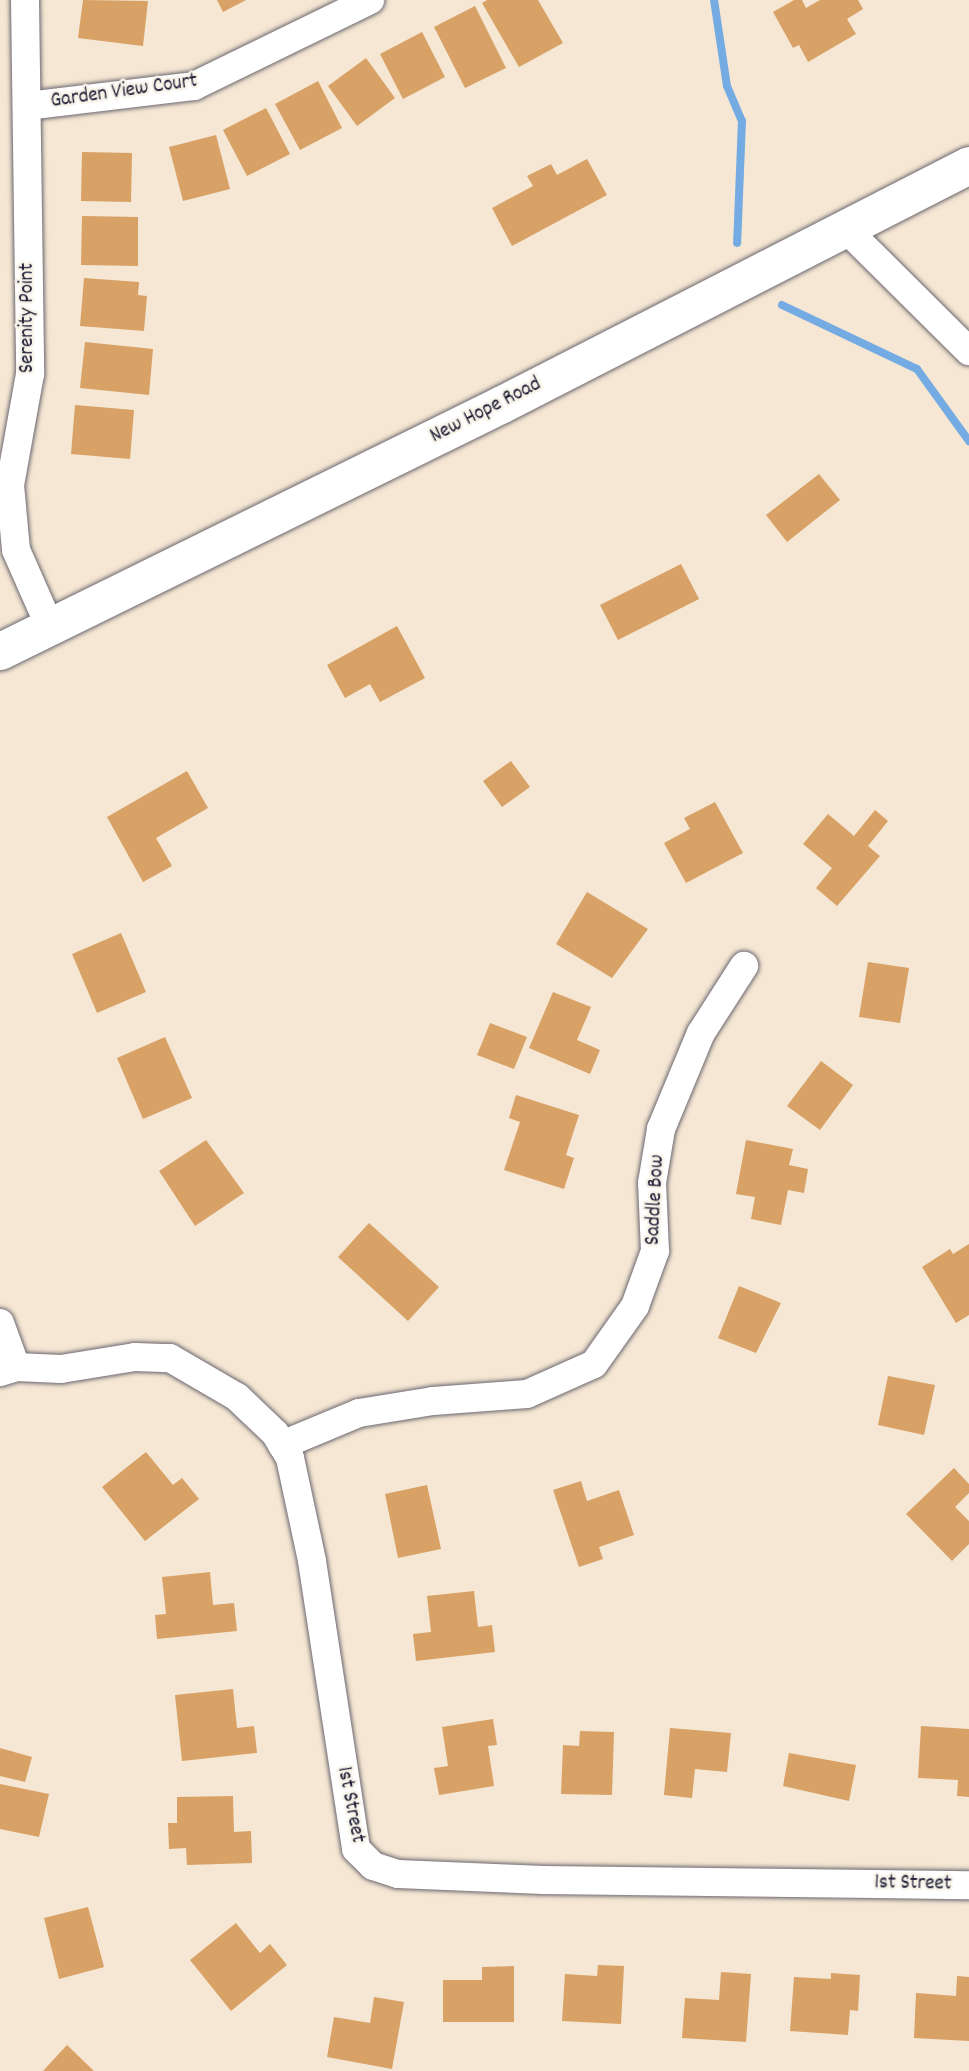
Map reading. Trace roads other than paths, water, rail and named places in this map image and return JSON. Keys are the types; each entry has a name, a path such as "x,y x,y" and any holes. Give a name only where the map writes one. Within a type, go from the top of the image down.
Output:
{"street":[{"name":"Serenity Point","path":"25,0 30,374 10,485 16,550 50,627"},
{"name":"Garden View Court","path":"27,106 194,86 370,0"},
{"name":"New Hope Road","path":"0,651 561,374 969,166"},
{"path":"845,228 969,351"},
{"name":"Saddle Bow","path":"282,1446 359,1413 433,1401 527,1394 594,1364 635,1306 655,1251 652,1183 661,1129 701,1033 744,966"},
{"path":"0,1322 8,1370"},
{"name":"1st Street","path":"8,1370 61,1369 135,1357 170,1358 237,1397 282,1446 290,1458 312,1561 356,1849 373,1866 398,1874 543,1880 969,1885"}],"waterway":[{"path":"714,0 727,86 742,121 737,243"},
{"path":"782,305 917,369 969,441"}]}
